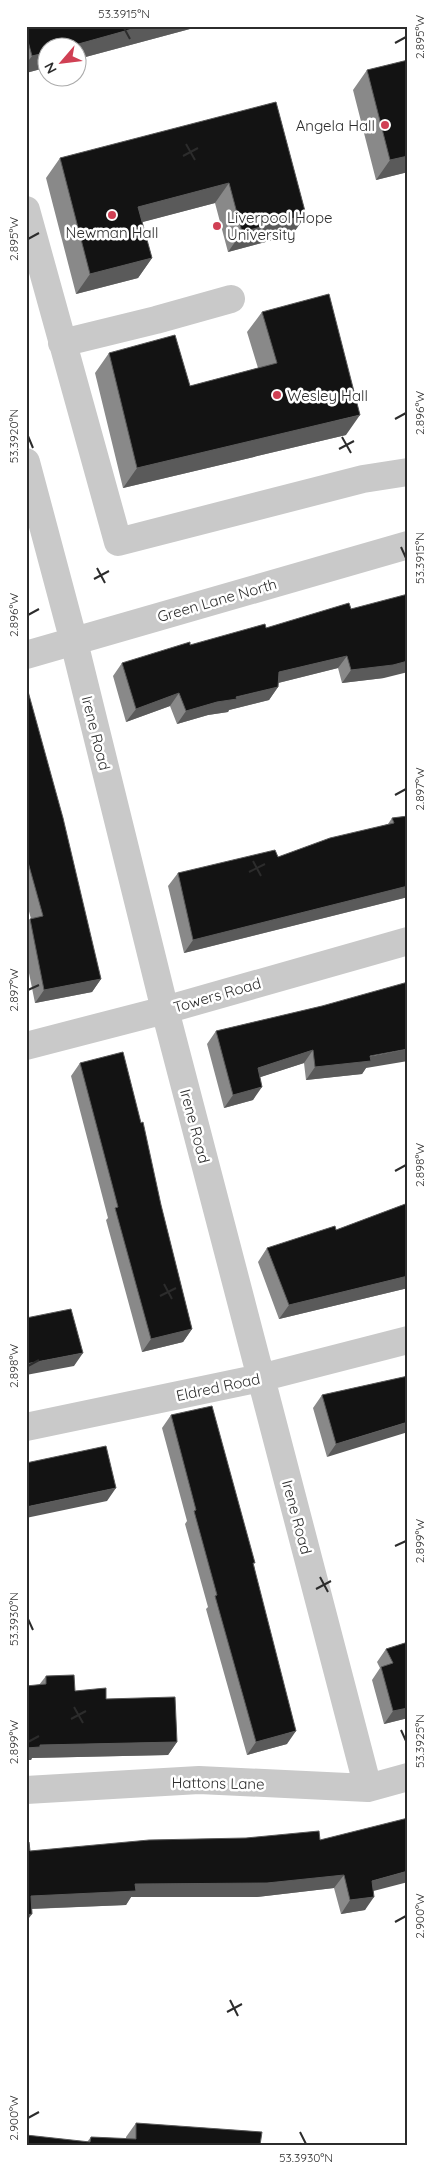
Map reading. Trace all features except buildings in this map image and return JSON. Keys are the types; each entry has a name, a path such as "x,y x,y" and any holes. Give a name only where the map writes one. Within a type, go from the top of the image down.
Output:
{"street":[{"path":"26,210 118,542 363,479 408,472"},
{"path":"62,343 231,299"},
{"name":"Irene Road","path":"26,462 74,642 165,1010 368,1788"},
{"name":"Green Lane North","path":"26,655 408,545"},
{"name":"Towers Road","path":"26,1046 165,1010 408,941"},
{"name":"Eldred Road","path":"26,1426 260,1378 408,1340"},
{"name":"Hattons Lane","path":"26,1790 199,1780 368,1788 408,1777"}],"place":[{"name":"Angela Hall","path":"385,125"},
{"name":"Newman Hall","path":"112,215"},
{"name":"Liverpool Hope University","path":"217,226"},
{"name":"Wesley Hall","path":"277,395"}]}
